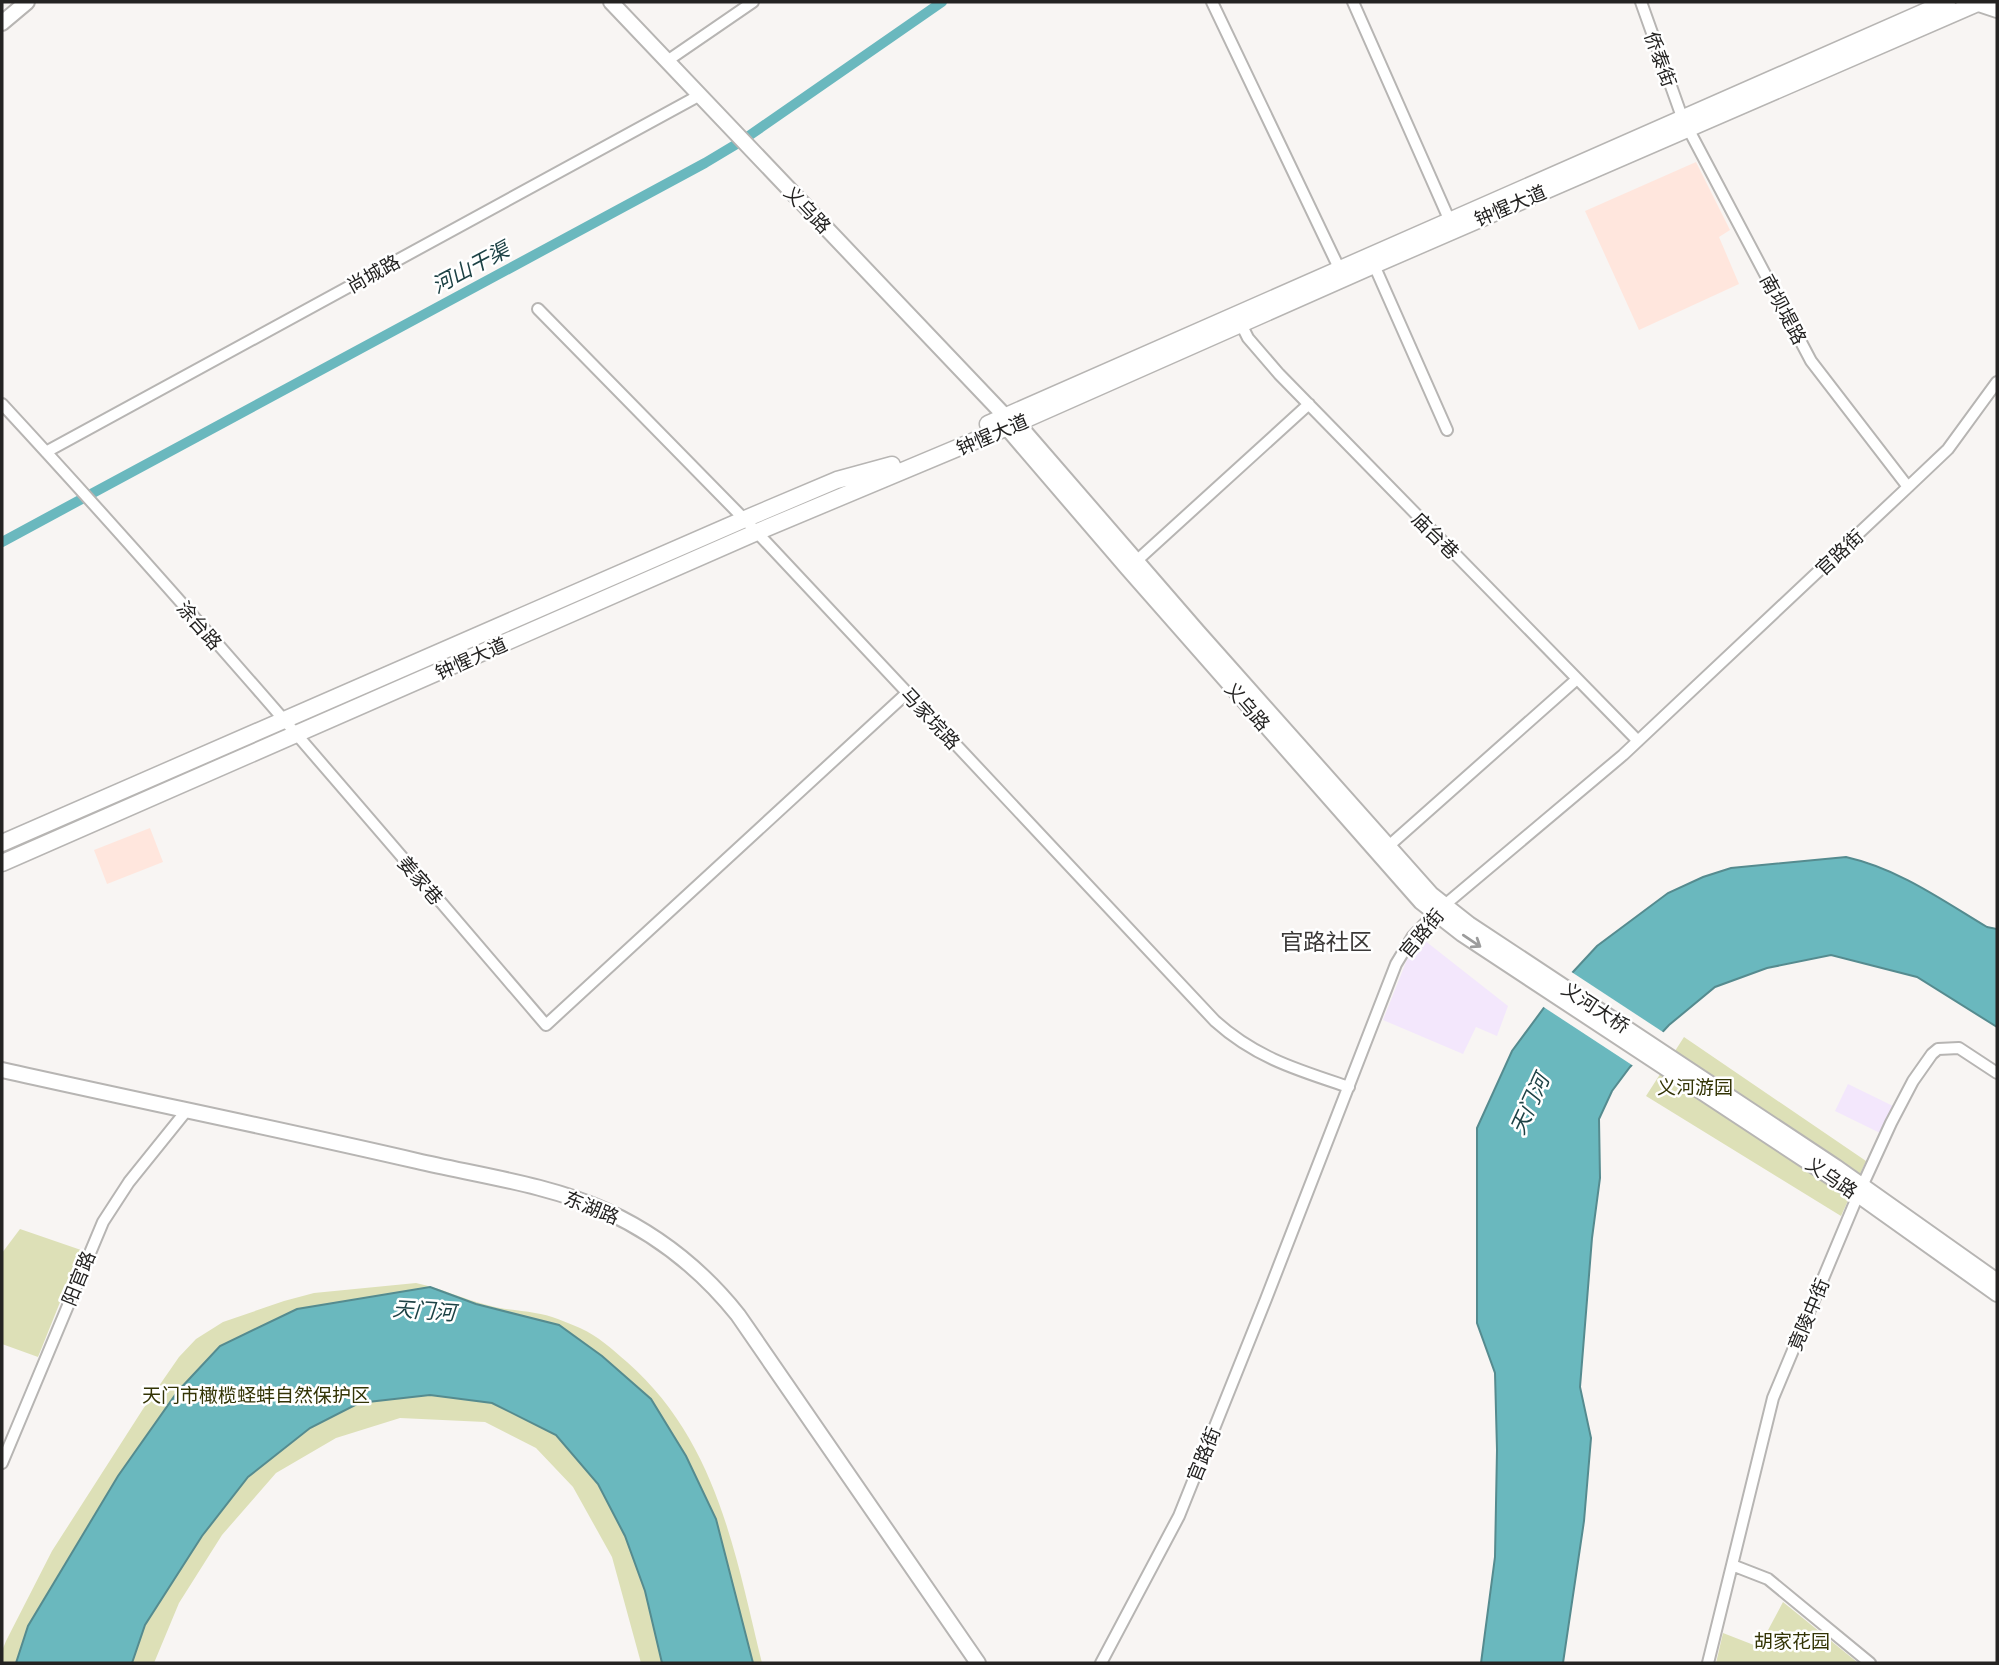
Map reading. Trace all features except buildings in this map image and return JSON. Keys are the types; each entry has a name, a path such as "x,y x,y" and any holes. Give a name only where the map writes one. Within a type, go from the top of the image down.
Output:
{"highway":[{"name":"钟惺大道","path":"1874,41 1942,3"},
{"name":"钟惺大道","path":"1091,384 1242,326 1375,268 1685,123 1874,41 1978,3"},
{"name":"钟惺大道","path":"293,731 423,684 599,597 1010,422 1337,264 1447,216 1685,123"},
{"name":"钟惺大道","path":"5,863 293,731 458,648 599,597"},
{"path":"2,843 293,731"}],"main road":[{"path":"2,23 27,2"},
{"name":"义乌路","path":"611,2 1010,422 1383,851 1423,886 1439,910 1519,965"},
{"path":"1978,3 1997,10"},
{"name":"义河大桥","path":"1519,965 1666,1061"},
{"name":"义乌路","path":"1666,1061 1997,1280"},
{"name":"东湖路","path":"2,1070 565,1202 611,1220 666,1252 702,1282 734,1318 969,1663"},
{"name":"东湖路","path":"2,1079 184,1113 549,1191 607,1211 658,1240 705,1278 738,1315 978,1663"},
{"name":"义乌路","path":"1861,1190 1997,1294"}],"street":[{"path":"667,61 753,2"},
{"path":"1212,2 1337,264"},
{"path":"1353,2 1447,216"},
{"name":"侨泰街","path":"1641,2 1685,123"},
{"name":"尚城路","path":"46,452 700,95"},
{"name":"南坝堤路","path":"1685,123 1811,362 1908,487"},
{"path":"1375,268 1447,430"},
{"name":"马家垸路","path":"538,309 754,529 1197,1004 1223,1028 1266,1057 1349,1087"},
{"name":"庙台巷","path":"1242,326 1256,348 1308,404 1638,741"},
{"name":"官路街","path":"1101,1663 1179,1516 1396,964 1413,936 1439,910 1638,741 1908,487 1948,449 1997,382"},
{"path":"2,404 46,452"},
{"path":"1132,565 1308,404"},
{"name":"涂台路","path":"46,452 293,731"},
{"path":"1383,851 1577,679"},
{"name":"姜家巷","path":"293,731 546,1025 907,693"},
{"name":"竟陵中街","path":"1708,1663 1773,1398 1861,1190 1905,1095 1932,1054 1944,1048 1959,1048 1997,1073"},
{"name":"阳官路","path":"2,1464 103,1222 129,1182 184,1113"},
{"path":"1732,1565 1768,1580 1870,1663"}],"shaded area":[{"path":"1696,162 1730,230 1719,237 1739,284 1639,330 1585,211"},
{"path":"150,828 163,862 107,884 94,850"},
{"path":"1424,940 1508,1006 1497,1036 1476,1027 1463,1054 1383,1020 1408,957"},
{"path":"1848,1084 1893,1106 1880,1133 1835,1111"}],"green space":[{"name":"义河游园","path":"1684,1037 1866,1161 1841,1216 1646,1096"},
{"path":"20,1229 81,1250 38,1357 2,1344 2,1253"},
{"name":"天门市橄榄蛏蚌自然保护区","path":"416,1283 493,1307 546,1315 580,1328 611,1348 658,1393 682,1427 702,1463 718,1501 731,1540 762,1663 641,1663 612,1557 573,1487 536,1448 485,1422 400,1418 336,1438 276,1473 222,1535 179,1603 154,1663 2,1663 2,1651 6,1641 52,1551 143,1409 179,1357 196,1339 223,1322 314,1293"},
{"name":"胡家花园","path":"1783,1602 1857,1662 1716,1663 1723,1633 1759,1647"}],"water":[{"name":"天门河","path":"1846,857 1902,877 1987,927 1997,929 1997,1027 1917,977 1831,955 1767,968 1715,987 1669,1025 1630,1067 1612,1091 1599,1119 1600,1178 1592,1238 1580,1387 1591,1438 1584,1521 1563,1663 1481,1663 1495,1557 1497,1450 1495,1373 1477,1323 1477,1128 1512,1051 1560,986 1597,946 1668,893 1731,868"},
{"name":"天门市橄榄蛏蚌自然保护区","path":"430,1287 476,1304 559,1325 602,1356 651,1399 686,1456 716,1519 753,1663 662,1663 645,1591 625,1536 598,1484 556,1435 492,1403 430,1395 359,1403 310,1428 248,1477 202,1536 145,1625 132,1663 16,1663 28,1626 118,1476 178,1391 220,1346 297,1309"}],"pier":[{"path":"1570,971 1666,1034 1635,1067 1542,1006"}],"waterway":[{"name":"河山干渠","path":"2,542 705,163 740,142 942,2"}],"district":[{"name":"官路社区","path":"1326,941"}]}
